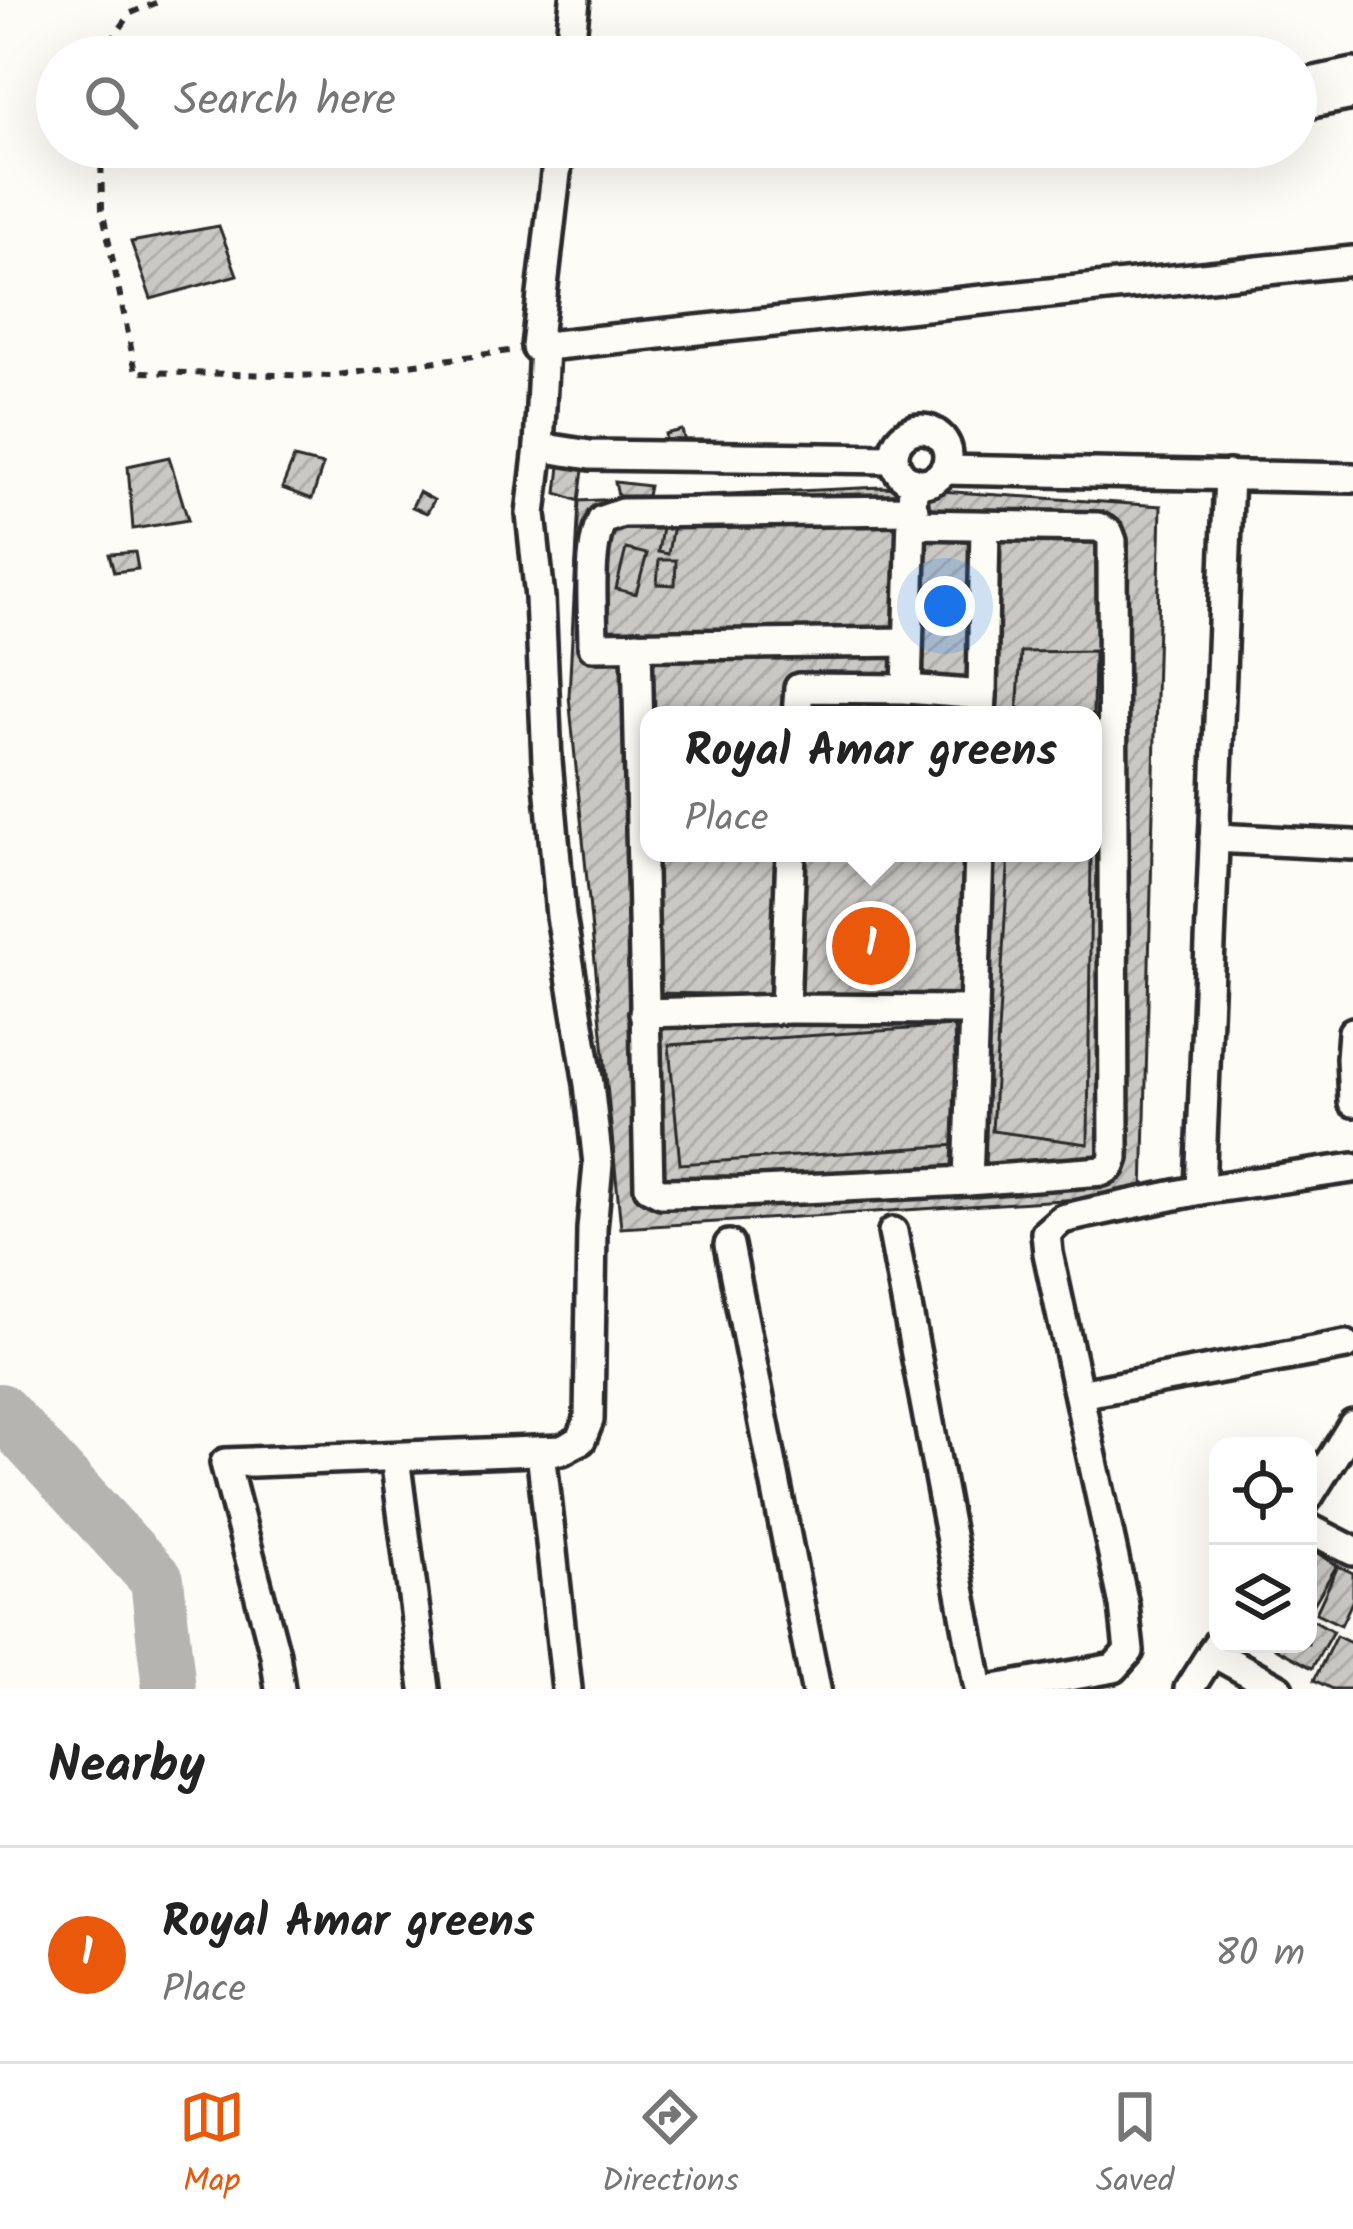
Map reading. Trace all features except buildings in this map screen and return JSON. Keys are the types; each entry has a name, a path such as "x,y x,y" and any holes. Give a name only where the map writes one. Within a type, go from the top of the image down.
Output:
{"street":[{"path":"571,36 575,0"},
{"path":"1317,85 1350,85"},
{"path":"1317,98 1350,85"},
{"path":"280,1689 225,1463 562,1450 581,1440 589,1420 592,1229 598,1164 561,916 547,760 541,598 531,514 539,447 540,346 557,168"},
{"path":"540,346 1353,261"},
{"path":"908,689 913,505 894,459 899,439 922,428 945,443 948,461 913,505"},
{"path":"539,447 590,455 894,459"},
{"path":"944,470 1353,478"},
{"path":"1200,1190 1229,475"},
{"path":"641,862 648,1180 655,1191 739,1192 968,1181 1103,1171 1111,1166 1109,533 1098,527 985,526 913,505 622,513 602,520 596,532 593,646 908,642"},
{"path":"798,706 799,688 908,689 981,705 985,526"},
{"path":"637,646 640,803"},
{"path":"1214,838 1353,845"},
{"path":"785,1009 791,862"},
{"path":"968,1181 979,862"},
{"path":"644,1013 974,1010"},
{"path":"1353,1032 1353,1102"},
{"path":"995,1689 1114,1668 1129,1651 1124,1605 1046,1233 1062,1219 1200,1190 1353,1168"},
{"path":"892,1232 979,1689"},
{"path":"729,1245 816,1689"},
{"path":"1078,1394 1346,1345"},
{"path":"1317,1483 1353,1425"},
{"path":"541,1451 567,1689"},
{"path":"395,1457 425,1689"},
{"path":"1317,1533 1353,1551"},
{"path":"1189,1689 1212,1653"},
{"path":"1223,1653 1279,1689"}],"path":[{"path":"115,36 131,13 163,0"},
{"path":"101,168 102,208 136,372 331,376 540,346"}],"waterway":[{"path":"0,1410 157,1580 169,1689"}],"place":[{"name":"Royal Amar greens","path":"871,946"}]}
